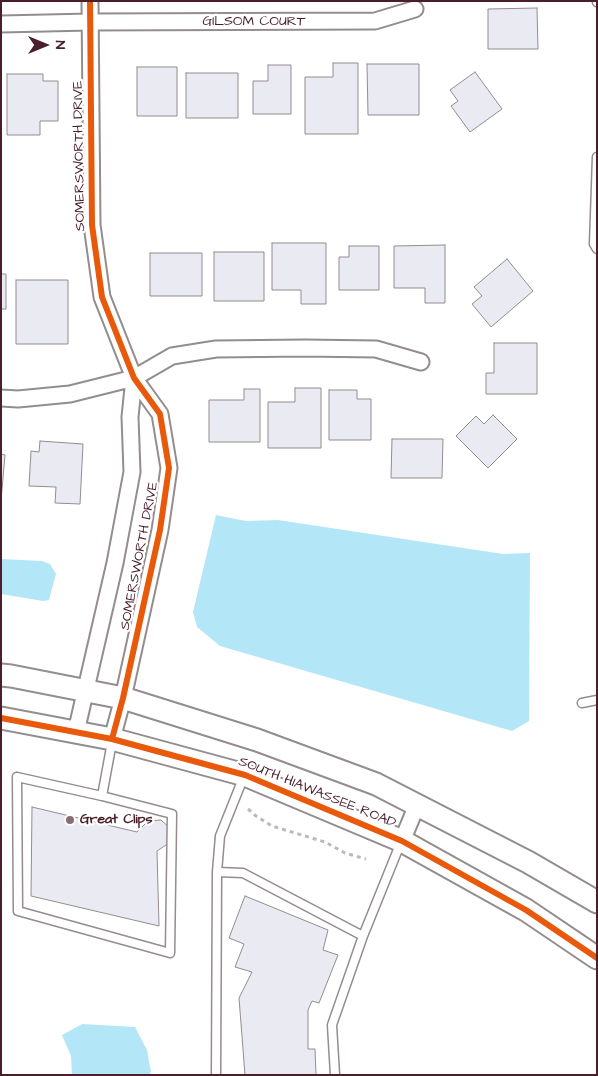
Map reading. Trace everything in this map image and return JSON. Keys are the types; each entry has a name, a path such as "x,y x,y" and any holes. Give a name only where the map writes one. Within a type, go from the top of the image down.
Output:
{"street":[{"name":"SOMERSWORTH DRIVE","path":"90,1 92,225 102,297 134,378 160,414 169,468 160,530 123,698 112,739"},
{"name":"GILSOM COURT","path":"1,24 376,21 415,10"},
{"path":"1,398 18,399 70,394 134,378 172,356 216,349 376,349 421,362"},
{"name":"SOMERSWORTH DRIVE","path":"76,732 115,562 132,472 130,417 134,378"},
{"name":"SOUTH HIAWASSEE ROAD","path":"1,675 123,698 257,740 376,784 528,862 597,902"},
{"name":"SOUTH HIAWASSEE ROAD","path":"1,718 112,739 245,775 402,841 526,910 597,958"},
{"path":"402,841 417,805"}],"lane":[{"path":"597,157 594,244 597,249"},
{"path":"582,703 597,700"},
{"path":"102,796 112,739"},
{"path":"216,1075 217,872 220,836 245,775"},
{"path":"17,777 102,796 172,814 170,954 18,911 17,777"},
{"path":"335,1075 332,1025 363,936 402,841"},
{"path":"217,872 243,873 363,936"}],"path":[{"path":"248,809 272,826 325,842 345,854 366,859"}],"water":[{"path":"216,515 246,521 278,520 503,554 530,553 529,721 512,731 220,646 197,627 193,612"},
{"path":"1,559 42,561 50,564 56,574 49,600 43,601 1,594"},
{"path":"82,1024 135,1027 147,1050 151,1072 149,1075 72,1075 71,1056 62,1035"}],"building":[{"path":"537,8 538,49 488,49 488,9"},
{"path":"333,63 358,63 358,134 305,134 305,77 333,77"},
{"path":"367,64 419,64 419,115 368,115"},
{"path":"268,65 291,65 291,114 253,114 253,81 268,81"},
{"path":"137,67 177,67 177,116 137,116"},
{"path":"475,72 502,109 470,132 451,106 458,101 450,90"},
{"path":"186,73 238,73 238,118 186,118"},
{"path":"7,74 43,74 43,81 58,81 58,121 40,121 40,135 7,135"},
{"path":"272,243 326,243 326,304 301,304 301,290 272,290"},
{"path":"445,245 445,303 425,303 425,288 394,288 394,246"},
{"path":"349,246 379,246 379,290 339,290 339,257 349,257"},
{"path":"214,252 264,252 264,301 214,301"},
{"path":"150,253 202,253 202,296 150,296"},
{"path":"507,259 533,291 491,327 472,304 482,296 474,287"},
{"path":"1,274 6,274 6,309 1,309"},
{"path":"16,280 68,280 68,344 16,344"},
{"path":"494,343 537,343 537,394 486,394 486,373 494,373"},
{"path":"295,388 321,388 321,448 268,448 268,402 295,402"},
{"path":"244,389 260,389 260,442 209,442 209,400 244,400"},
{"path":"329,390 357,390 357,399 371,399 371,440 329,440"},
{"path":"493,415 517,439 488,468 456,436 476,416 484,424"},
{"path":"392,439 443,439 442,478 391,478"},
{"path":"40,441 83,444 80,504 55,503 56,487 29,486 31,451 39,452"},
{"path":"1,454 5,455 1,501"},
{"path":"32,807 137,832 148,821 161,820 171,829 169,843 157,851 159,926 31,896"},
{"path":"245,896 328,930 323,950 338,955 319,1003 312,1001 308,1010 308,1049 315,1049 316,1075 245,1075 239,998 252,972 235,967 244,944 229,938"}],"cycle path":[{"path":"90,1 92,225 102,297 134,378 160,414 169,468 160,530 123,698 112,739"},
{"path":"1,718 112,739 245,775 402,841 526,910 597,958"}],"place":[{"name":"Great Clips","path":"70,820"}]}
